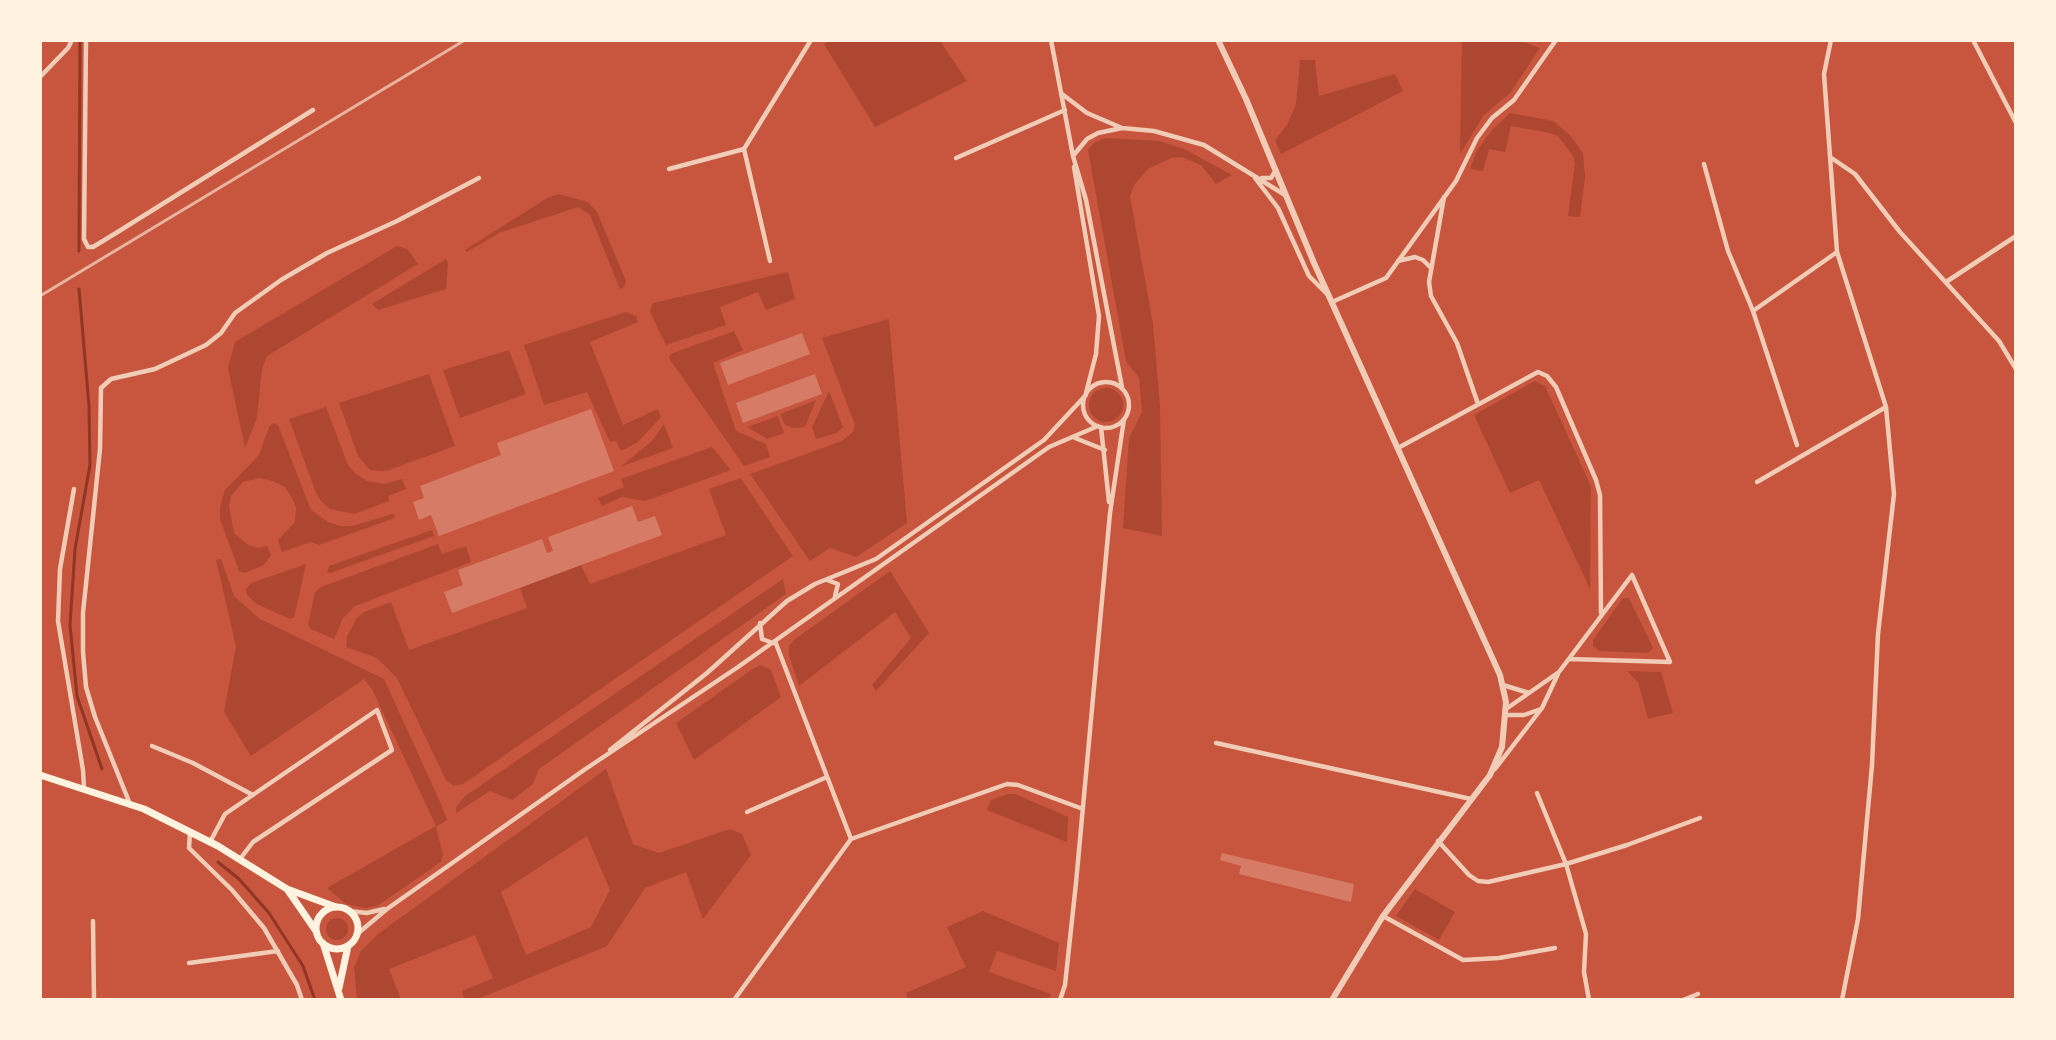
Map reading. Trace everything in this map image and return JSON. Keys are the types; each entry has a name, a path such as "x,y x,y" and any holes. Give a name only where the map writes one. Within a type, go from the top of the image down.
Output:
{"main road":[{"path":"40,775 130,804 210,842 286,889 349,911 357,922 356,935 348,946 339,990"},
{"path":"286,889 323,943 341,999"},
{"path":"316,931 316,924 323,912 336,907"},
{"path":"323,943 335,949 348,946"}],"street":[{"path":"669,169 744,149 811,40"},
{"path":"1051,40 1099,316 1096,354 1086,394 1085,413 1100,427 1105,450 1110,513"},
{"path":"1218,40 1503,685 1506,712 1502,747 1490,775"},
{"path":"1331,299 1377,285 1386,278 1456,181 1477,138 1492,118 1514,100 1556,40"},
{"path":"1831,40 1824,74 1837,252 1886,408 1894,494 1878,634 1872,765 1858,919 1842,999"},
{"path":"1973,40 2016,123"},
{"path":"40,76 72,42 86,42 84,239 88,247 93,247 116,233 313,110"},
{"path":"1061,93 1087,113 1122,128"},
{"path":"956,158 1065,110"},
{"path":"1073,156 1087,139 1098,133 1122,128 1154,131 1204,146 1286,195"},
{"path":"744,149 770,261"},
{"path":"1060,999 1065,985 1110,513 1129,399 1122,387 1086,200 1073,156"},
{"path":"1830,157 1855,174 1900,231 1999,341 2016,369"},
{"path":"1704,164 1728,251 1753,311 1797,445"},
{"path":"1254,176 1267,180 1276,169"},
{"path":"1254,176 1278,208 1309,276 1331,299"},
{"path":"130,804 95,717 86,687 83,652 83,613 99,458 101,388 111,379 155,369 206,345 221,333 235,313 281,280 327,253 397,221 479,178"},
{"path":"1445,194 1429,282 1431,296 1457,343 1478,404"},
{"path":"1278,208 1289,203"},
{"path":"1946,282 2016,236"},
{"path":"1753,311 1837,252"},
{"path":"1398,261 1415,257 1423,260 1431,268"},
{"path":"1398,448 1538,372 1547,376 1556,387 1596,480 1600,495 1601,613"},
{"path":"584,770 707,673 760,623 794,596 876,559 1044,440 1096,384 1102,382 1122,387"},
{"path":"1757,482 1886,408"},
{"path":"356,935 387,909 584,770 774,642 1049,447 1059,441 1074,438 1100,427 1114,426 1125,419"},
{"path":"1074,438 1105,450"},
{"path":"74,489 60,569 58,621 84,770 84,788"},
{"path":"1332,999 1383,916 1438,841 1542,708 1559,672 1601,613 1632,575 1671,662 1569,659"},
{"path":"826,580 838,584 838,592 832,600"},
{"path":"760,623 762,639 774,642"},
{"path":"774,642 851,839"},
{"path":"1506,712 1559,672"},
{"path":"1503,685 1529,693"},
{"path":"1506,712 1524,715 1542,708"},
{"path":"210,842 225,814 377,710 392,750 253,842 240,860"},
{"path":"1216,743 1471,799"},
{"path":"152,746 193,763 253,795"},
{"path":"747,812 826,777"},
{"path":"734,999 851,839 1007,784 1018,785 1083,809"},
{"path":"1538,793 1566,864 1586,934 1584,972 1589,999"},
{"path":"1438,841 1478,881 1488,882 1566,864 1628,845 1700,818"},
{"path":"190,832 189,848 250,910 278,951 302,999"},
{"path":"349,911 367,913 387,909"},
{"path":"1383,916 1463,960 1499,958 1555,948"},
{"path":"93,921 94,999"},
{"path":"189,963 278,951"},
{"path":"1683,999 1698,994"}],"shaded area":[{"path":"829,41 940,41 967,81 875,127 824,44"},
{"path":"1462,41 1521,41 1540,48 1511,92 1484,115 1460,154"},
{"path":"1300,60 1315,60 1319,96 1395,74 1403,91 1281,154 1275,140 1287,125 1296,104"},
{"path":"1510,113 1553,121 1570,135 1583,153 1585,177 1580,217 1568,216 1575,163 1573,156 1558,136 1511,126 1505,152 1489,149 1483,171 1470,169 1477,150 1492,130"},
{"path":"1105,138 1160,141 1184,149 1232,175 1216,184 1201,165 1182,157 1171,158 1148,169 1134,185 1130,196 1153,324 1160,406 1162,536 1123,528 1129,438 1142,412 1139,378 1126,361 1088,150 1094,143"},
{"path":"559,194 588,202 597,212 626,281 624,287 620,289 590,215 578,207 499,233 467,252 465,250 547,198"},
{"path":"397,246 407,249 418,264 267,356 262,369 257,418 245,448 228,368 235,342"},
{"path":"446,259 448,263 446,289 378,310 372,304"},
{"path":"788,272 795,299 766,310 758,292 720,307 726,325 666,345 650,312 653,303"},
{"path":"626,312 636,316 638,322 590,342 623,425 658,409 661,417 638,442 621,451 616,441 610,442 587,392 544,405 524,345"},
{"path":"889,319 907,523 856,557 830,548 810,561 750,474 842,441 853,432 855,425 822,338"},
{"path":"734,331 743,350 713,363 736,431 766,444 770,457 744,466 669,358 670,354"},
{"path":"509,350 526,394 460,418 443,370"},
{"path":"429,374 455,446 386,471 370,470 358,456 339,403"},
{"path":"1535,381 1545,386 1591,486 1590,589 1539,480 1510,493 1474,415"},
{"path":"1106,388 1118,393 1123,405 1118,417 1106,422 1094,417 1089,405 1094,393"},
{"path":"829,391 843,427 837,433 816,439 812,427"},
{"path":"816,400 805,427 793,428 785,425 780,414"},
{"path":"326,407 348,465 356,474 367,481 384,484 402,479 406,489 388,496 389,501 354,514 330,509 321,501 289,419"},
{"path":"778,416 784,433 767,439 747,427"},
{"path":"273,423 278,425 311,510 328,522 341,526 352,526 393,514 395,516 319,545 311,542 282,552 278,540 295,522 296,508 293,500 285,487 273,481 259,478 243,482 231,496 229,506 234,533 248,545 258,548 267,546 271,555 264,565 245,573 239,571 220,519 220,507 225,490 259,455 269,427"},
{"path":"664,424 673,448 620,467 652,441"},
{"path":"712,447 731,470 645,501 622,497 602,506 598,498 624,487 621,479"},
{"path":"741,478 793,556 463,784 454,786 446,780 397,678 377,658 346,647 347,636 357,618 364,612 391,602 409,650 527,608 520,588 581,565 590,584 726,535 709,489"},
{"path":"432,530 434,536 330,573 327,572 329,566"},
{"path":"438,544 442,554 466,546 471,562 355,606 343,618 334,639 311,629 308,625 315,592 321,587"},
{"path":"221,559 234,596 260,619 384,679 441,804 447,820 436,827 443,855 441,862 377,906 365,908 346,904 327,888 436,826 372,689 364,679 251,756 224,712 236,646 216,560"},
{"path":"306,564 294,618 290,619 257,604 247,595 246,589 251,583"},
{"path":"890,571 929,633 876,691 872,685 911,638 895,612 799,686 789,655 789,646 794,640"},
{"path":"783,579 786,594 539,769 533,784 512,800 490,791 456,813 456,807 465,796"},
{"path":"1623,598 1629,598 1653,648 1649,653 1599,651 1593,646 1593,640"},
{"path":"761,665 771,670 781,697 694,760 676,723"},
{"path":"1627,671 1661,672 1673,713 1648,719 1638,682"},
{"path":"606,769 633,844 659,853 730,829 742,834 751,855 703,919 686,872 645,888 607,946 478,999 464,999 462,991 493,978 475,935 389,969 401,999 357,999 354,968 361,951 378,934","holes":["587,836 610,890 591,927 526,955 501,892"]},
{"path":"1015,794 1068,817 1067,842 987,810 991,800"},
{"path":"1415,889 1455,912 1439,940 1396,916"},
{"path":"983,911 1059,943 1056,971 997,951 989,972 1051,994 1049,999 908,999 906,993 966,967 947,927"},
{"path":"337,918 345,921 348,929 345,937 337,940 329,937 326,929 329,921"}],"building":[{"path":"802,333 810,354 728,385 720,363"},
{"path":"815,374 822,394 743,423 736,403"},
{"path":"591,409 614,471 439,536 431,515 419,520 413,502 424,498 420,486 501,455 497,443"},
{"path":"632,506 638,522 655,516 662,535 452,613 444,592 463,585 458,570 542,539 547,553 553,551 548,537"},
{"path":"1222,853 1354,884 1351,902 1239,874 1241,866 1220,860"}],"waterway":[{"path":"79,251 80,40"},
{"path":"79,289 89,406 90,465 75,549 70,625 77,696 102,769"},
{"path":"218,862 239,879 269,913 303,966 315,1000"}],"railway":[{"path":"40,296 465,40"}]}
